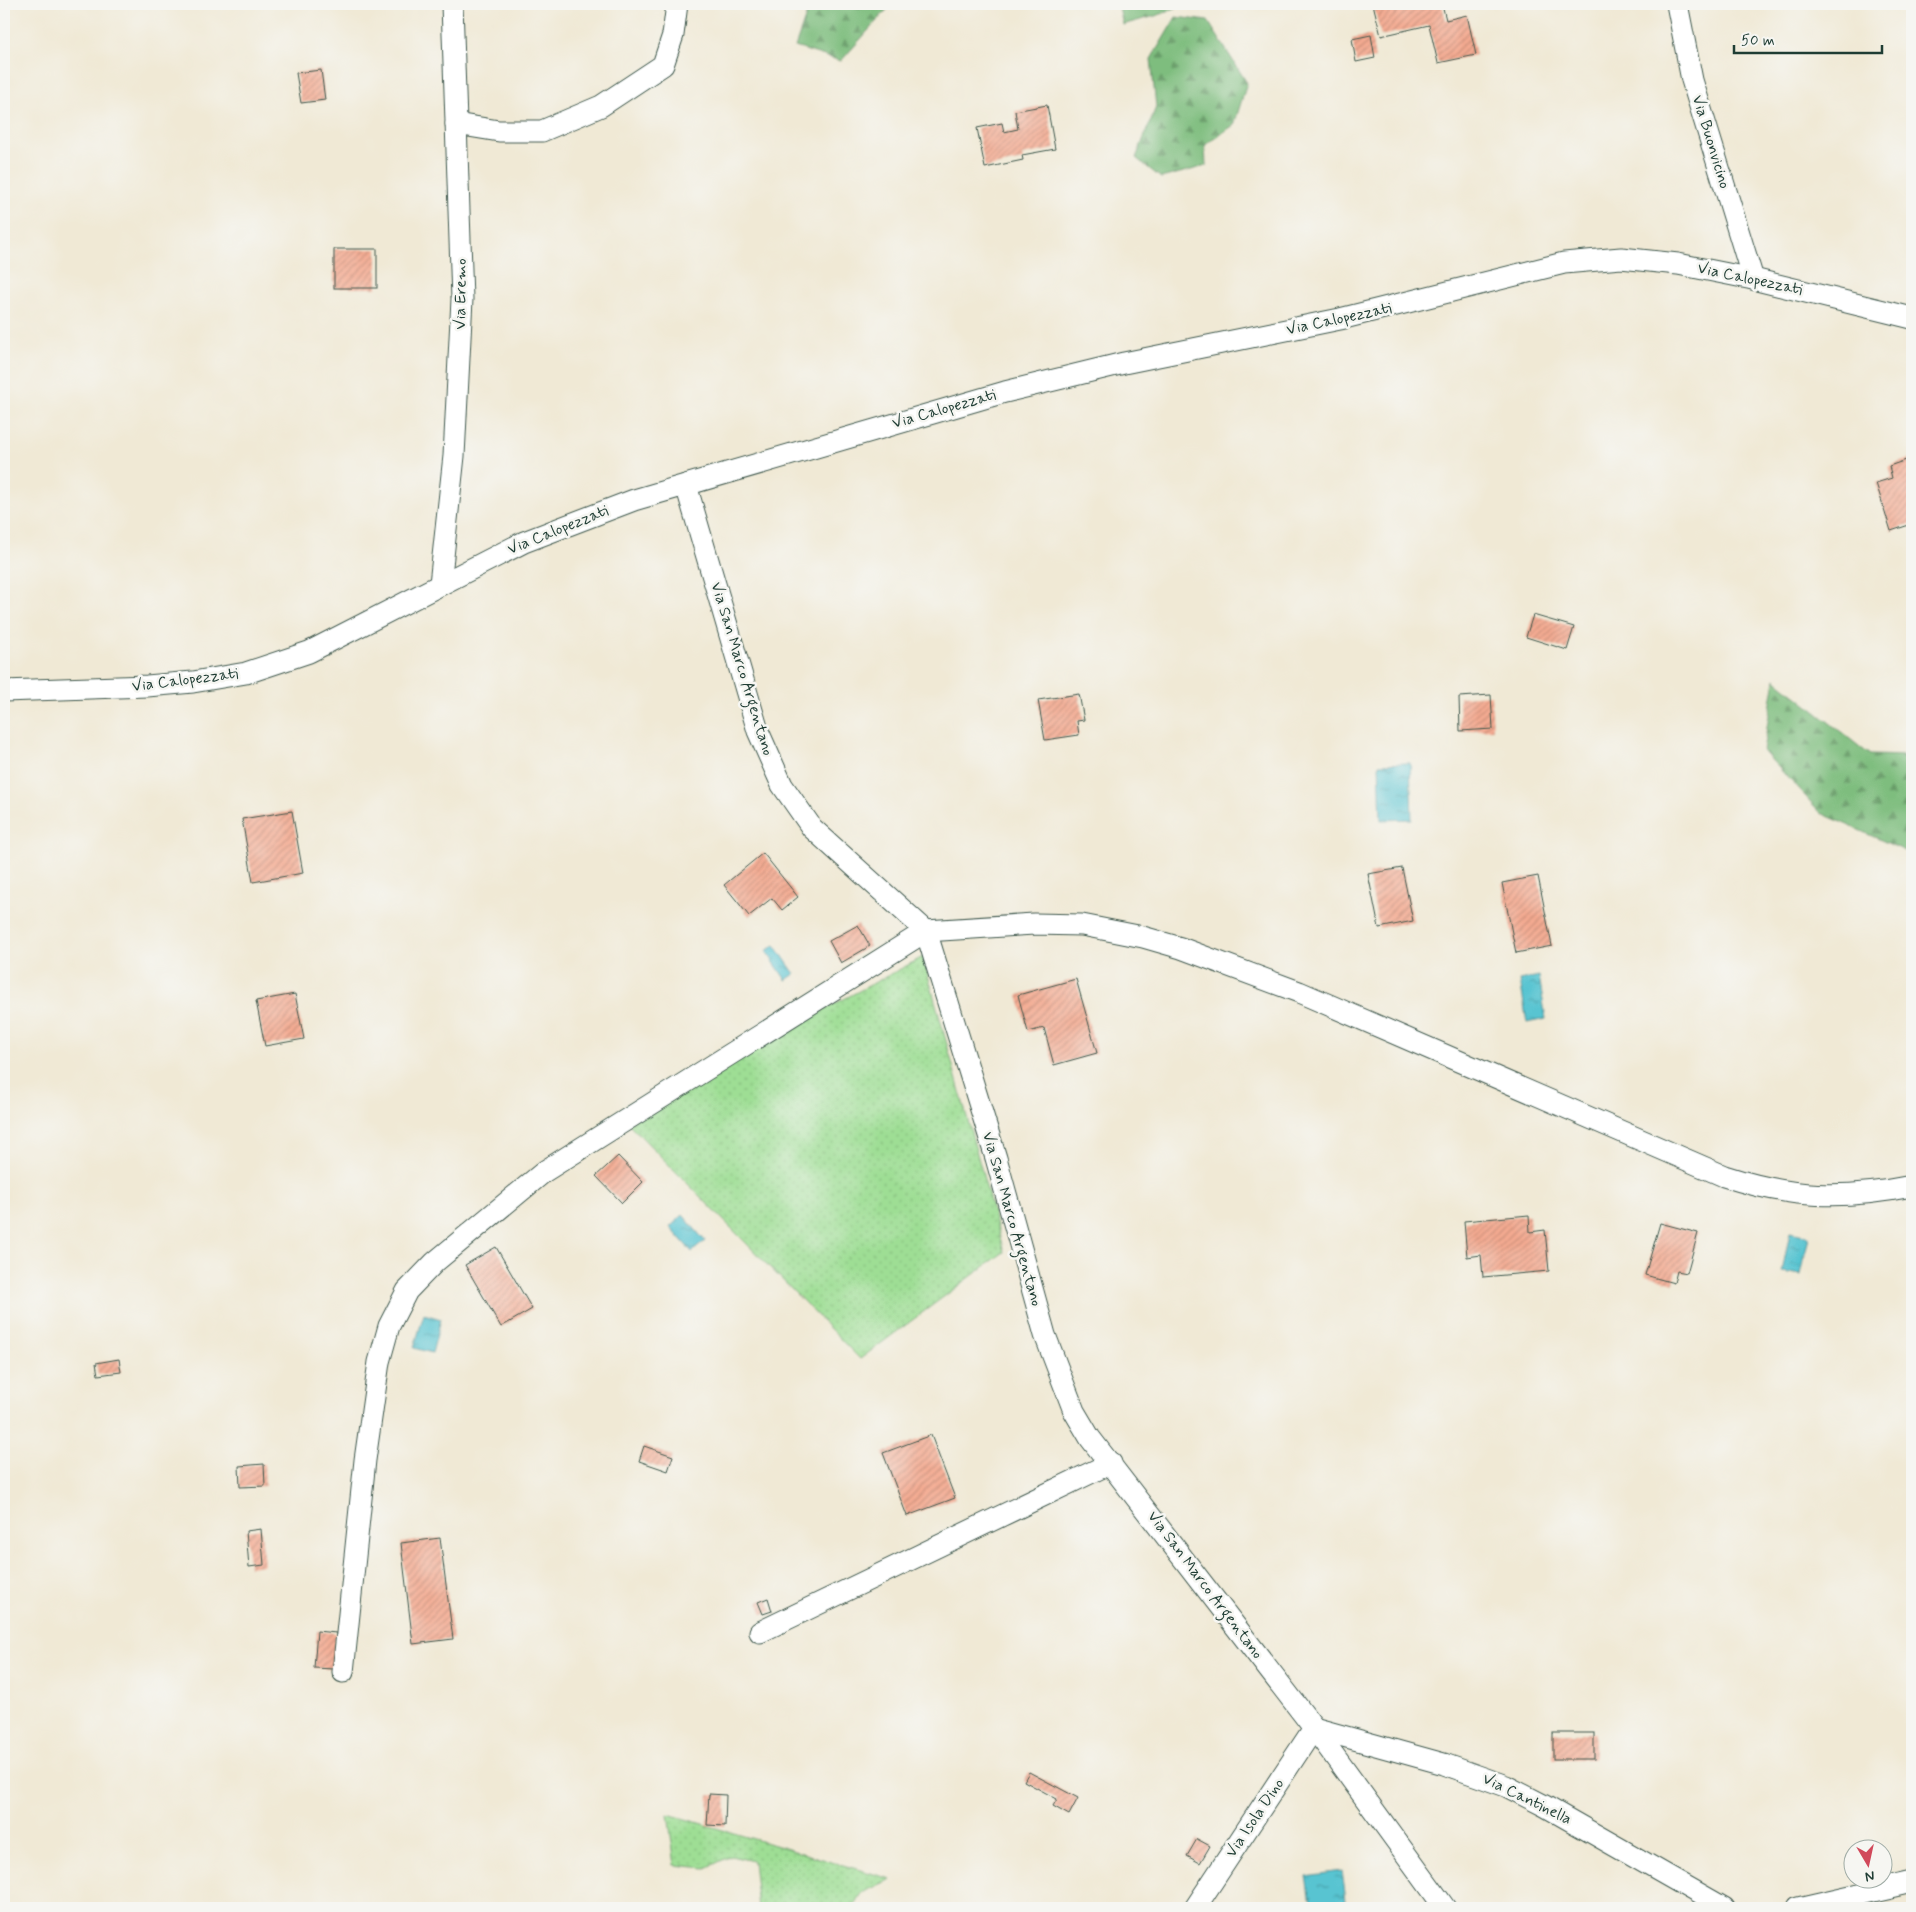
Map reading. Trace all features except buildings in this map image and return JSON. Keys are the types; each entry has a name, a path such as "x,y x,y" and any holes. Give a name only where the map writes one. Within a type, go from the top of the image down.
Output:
{"street":[{"name":"Via Eremo","path":"440,584 454,456 460,336 461,241 452,4"},
{"path":"456,124 499,131 542,131 601,106 662,65 673,35 677,4"},
{"name":"Via Buonvicino","path":"1677,4 1692,80 1753,279"},
{"name":"Via Calopezzati","path":"4,691 146,686 192,682 246,673 309,652 440,584 560,527 613,507 1005,392 1124,364 1349,317 1564,263 1607,258 1644,260 1753,279 1912,318"},
{"name":"Via San Marco Argentano","path":"686,485 758,731 782,785 812,828 926,931 996,1158 1044,1335 1074,1411 1090,1438 1314,1728 1445,1908"},
{"path":"343,1672 365,1460 379,1362 390,1322 407,1291 442,1256 558,1162 926,931 1064,924 1099,928 1143,937 1207,956 1266,979 1724,1176 1774,1190 1805,1195 1871,1194 1912,1186"},
{"path":"760,1632 1111,1463"},
{"name":"Via Isola Dino","path":"1195,1908 1314,1728"},
{"name":"Via Cantinella","path":"1314,1728 1444,1764 1506,1786 1545,1806 1724,1908"},
{"path":"1798,1908 1912,1882"}],"green space":[{"path":"810,4 892,4 841,61 795,47"},
{"path":"1118,4 1181,4 1162,14 1123,25"},
{"path":"1176,17 1208,21 1247,83 1234,125 1205,145 1206,166 1161,178 1136,158 1156,107 1151,59"},
{"path":"1775,679 1870,755 1912,756 1912,854 1821,813 1763,751"},
{"path":"923,957 1004,1252 860,1359 628,1123 808,1018"},
{"path":"668,1814 891,1879 864,1892 852,1908 758,1908 753,1861 731,1856 706,1868 675,1865"}],"water":[{"path":"1410,763 1412,819 1381,820 1379,764"},
{"path":"775,945 795,974 786,980 766,951"},
{"path":"1539,976 1546,1019 1527,1023 1520,980"},
{"path":"683,1215 705,1241 692,1252 670,1227"},
{"path":"1790,1232 1809,1236 1801,1275 1782,1272"},
{"path":"424,1314 441,1319 432,1353 414,1348"},
{"path":"1342,1871 1347,1908 1312,1908 1307,1876"}]}
